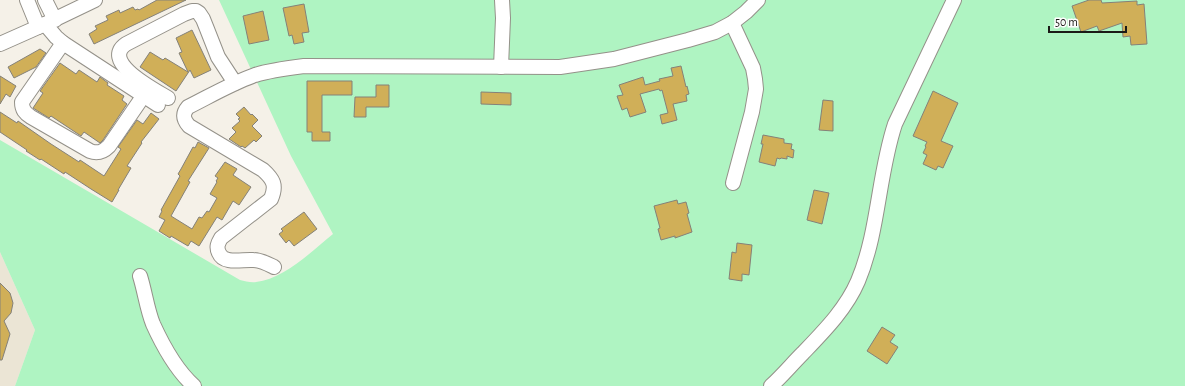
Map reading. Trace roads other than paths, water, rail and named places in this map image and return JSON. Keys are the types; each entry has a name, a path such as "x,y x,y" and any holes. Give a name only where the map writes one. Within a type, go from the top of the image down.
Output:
{"street":[{"path":"27,0 56,37 144,95 163,102 126,70 119,57 119,52 121,47 126,44 184,14 196,11 203,18 218,57 235,83"},
{"path":"45,0 46,24"},
{"path":"0,44 95,0"},
{"path":"501,66 502,0"},
{"path":"274,267 264,262 254,260 227,260 221,257 218,251 218,245 222,238 271,199 274,193 274,183 271,177 263,170 189,126 185,122 184,116 184,112 188,107 256,74 304,66 560,67 614,59 715,32 732,23 758,0"},
{"path":"772,386 829,325 851,296 864,264 886,158 895,124 954,0"},
{"path":"732,23 753,68 756,89 752,112 733,183"},
{"path":"63,42 22,102 22,108 31,117 96,153 101,152 109,146 144,95"},
{"path":"140,276 153,323 169,354 187,380 194,386"}]}
